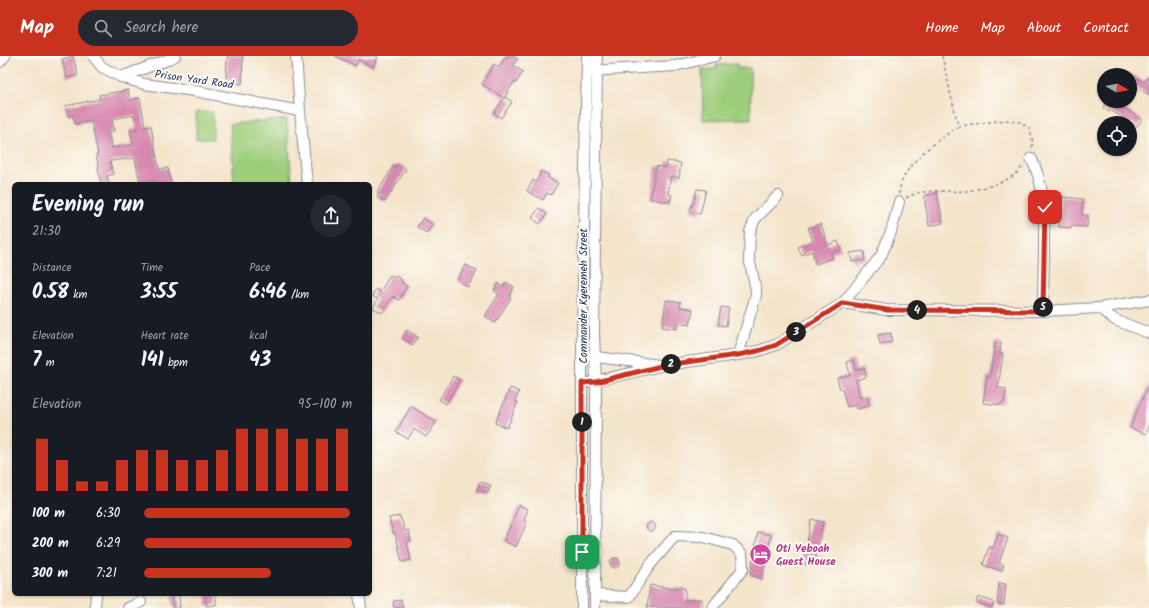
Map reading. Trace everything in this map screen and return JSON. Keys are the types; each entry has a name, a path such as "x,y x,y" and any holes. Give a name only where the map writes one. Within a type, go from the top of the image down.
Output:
{"street":[{"path":"0,62 5,56"},
{"name":"Prison Yard Road","path":"93,56 102,67 121,77 144,84 196,91 300,111"},
{"path":"121,77 175,56"},
{"path":"296,56 307,182"},
{"name":"Commander Kyeremeh Street","path":"582,608 582,356 587,56"},
{"name":"Commander Kyeremeh Street","path":"595,608 596,382 594,335 598,56"},
{"path":"586,71 675,66 715,56"},
{"path":"1031,158 1036,167 1042,188 1045,207 1043,311"},
{"path":"738,355 756,296 749,258 750,232 755,219 778,196"},
{"path":"582,383 596,382 665,365 738,355 758,351 776,345 843,303 881,256 887,244 899,202"},
{"path":"843,303 887,310 1043,311 1099,308 1149,300"},
{"path":"1099,308 1115,320 1149,333"},
{"path":"582,356 595,356 665,365"},
{"path":"595,595 629,597 650,565 675,536 703,537 733,545 742,554 743,569 712,608"},
{"path":"95,608 96,596"},
{"path":"359,596 361,608"},
{"path":"128,608 141,602"}],"path":[{"path":"942,56 958,126"},
{"path":"899,202 899,191 909,168 937,140 958,126 1006,120 1020,122 1030,129 1033,143"},
{"path":"899,202 911,195 936,191 966,191 996,184 1013,175 1031,158"}],"green space":[{"path":"737,64 737,68 750,68 751,119 703,120 702,69 716,69 716,65"},
{"path":"196,112 213,112 213,139 196,139"},
{"path":"287,119 292,182 234,182 230,124"}],"building":[{"path":"73,56 78,75 67,78 62,59"},
{"path":"227,56 243,56 242,84 226,83"},
{"path":"335,56 378,56 373,67 358,60 356,66"},
{"path":"506,56 514,56 518,59 513,65 523,72 516,83 514,82 504,98 482,84 494,64 499,67"},
{"path":"1149,75 1149,95 1137,87 1137,78 1144,82"},
{"path":"128,90 130,100 140,98 145,127 151,126 159,169 168,168 171,182 154,182 153,180 140,182 135,158 110,161 113,174 107,176 108,182 101,182 96,155 98,154 91,121 75,124 73,115 68,116 65,106 100,99 99,95","holes":["134,115 137,129 130,130 133,145 112,148 108,132 114,131 112,119"]},
{"path":"505,97 512,102 501,118 494,113"},
{"path":"1103,108 1123,108 1137,116 1120,116 1110,110 1109,112"},
{"path":"1137,116 1142,119 1137,126"},
{"path":"667,161 681,163 679,178 671,176 668,194 672,195 670,202 650,199 656,166 666,168"},
{"path":"398,164 406,169 385,202 377,197 379,194 377,193 394,165 396,167"},
{"path":"541,171 549,175 548,178 558,183 551,195 547,193 543,200 527,191 533,180 536,182"},
{"path":"697,189 706,190 700,214 690,211"},
{"path":"937,193 943,223 929,226 924,196"},
{"path":"1062,197 1083,199 1082,215 1088,215 1087,227 1059,227"},
{"path":"539,208 547,214 540,224 532,218"},
{"path":"423,218 432,224 427,233 417,227"},
{"path":"821,224 828,245 838,241 841,250 831,253 833,258 816,264 812,251 801,255 798,247 813,241 808,228"},
{"path":"864,251 865,260 852,262 850,253"},
{"path":"466,265 477,271 468,287 457,280"},
{"path":"390,275 394,278 396,276 407,286 399,300 393,296 382,313 373,308 378,299 372,296 376,289 380,292"},
{"path":"506,282 514,287 509,297 511,298 495,323 485,316 499,294 494,291 498,283 503,287"},
{"path":"666,300 681,302 680,307 693,309 690,325 677,323 677,329 662,327"},
{"path":"721,307 729,308 726,326 718,325"},
{"path":"407,330 418,337 412,345 402,338"},
{"path":"891,333 892,342 880,344 878,335"},
{"path":"995,342 1001,343 1000,354 1003,354 998,388 1006,389 1004,403 1001,403 1001,405 983,403 987,376 990,377"},
{"path":"854,360 856,370 864,368 866,377 856,380 860,398 867,396 869,406 857,409 856,405 847,407 837,378 850,375 847,362"},
{"path":"453,376 460,380 446,404 439,400"},
{"path":"1149,383 1149,426 1146,434 1130,428"},
{"path":"510,388 519,392 515,401 518,402 507,428 495,423"},
{"path":"411,406 436,422 426,437 414,429 408,439 396,432"},
{"path":"480,482 491,485 488,493 477,490"},
{"path":"519,505 528,509 524,520 527,522 516,547 504,541"},
{"path":"400,516 405,531 409,530 411,541 407,542 411,560 402,562 395,533 393,533 389,518"},
{"path":"811,519 823,522 814,566 803,564"},
{"path":"651,522 656,527 651,532 646,527"},
{"name":"Oti Yeboah Guest House","path":"758,532 771,535 762,579 750,575"},
{"path":"998,534 1008,538 999,563 1004,565 1002,571 983,565 989,547 993,548"},
{"path":"613,558 617,558 620,563 617,568 613,568 610,565 610,561"},
{"path":"999,583 1006,584 1004,605 997,604"},
{"path":"650,585 685,588 685,600 702,599 702,608 647,607"},
{"path":"171,596 179,596 180,608 173,608"},
{"path":"206,596 216,596 216,605 206,606"},
{"path":"978,597 994,602 992,608 976,603"},
{"path":"401,600 403,608 394,608 393,601"}],"place":[{"name":"Oti Yeboah Guest House","path":"760,555"}],"route":[{"path":"582,552 582,383 596,382 665,365 758,351 776,345 843,303 887,310 1043,311 1045,207"}]}
